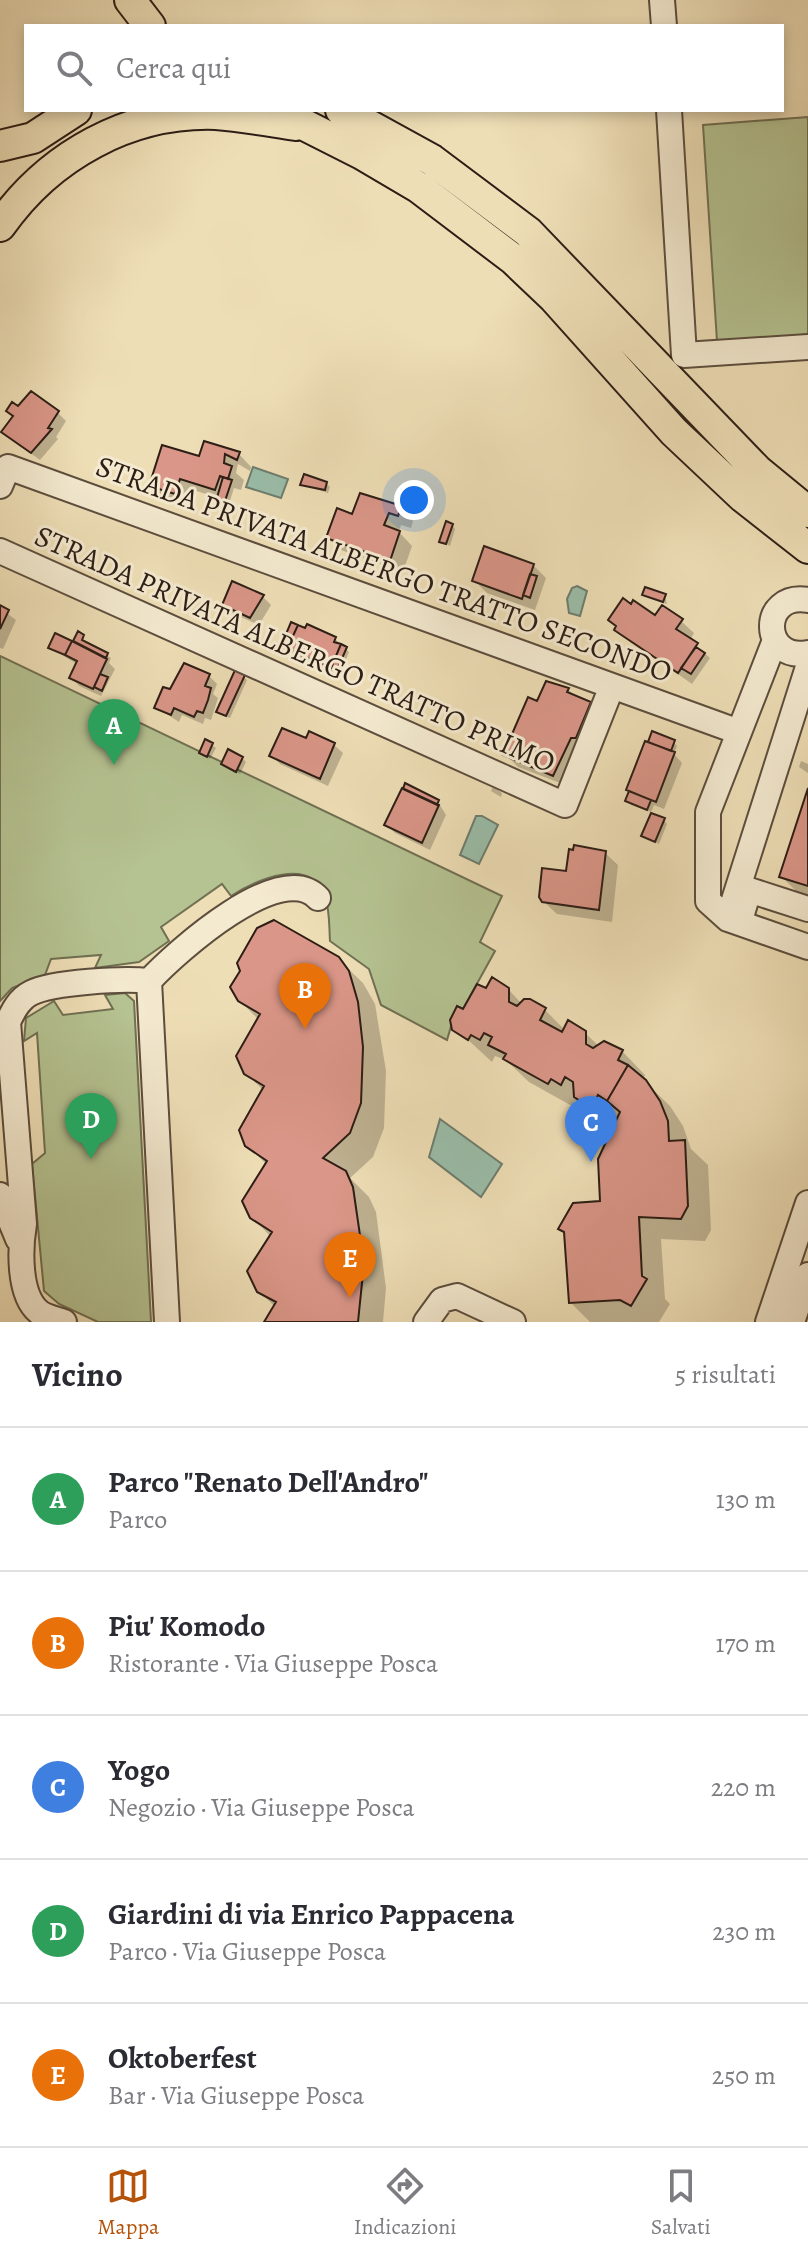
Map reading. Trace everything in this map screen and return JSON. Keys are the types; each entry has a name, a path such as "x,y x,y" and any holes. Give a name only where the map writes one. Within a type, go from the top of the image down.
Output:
{"main road":[{"path":"123,24 128,0"},
{"path":"128,0 148,24"},
{"path":"1,147 33,138 73,112"},
{"path":"278,112 362,154 418,187 513,259 554,298 674,432 743,497 808,548"},
{"path":"345,112 432,160 528,232 757,470 808,512"},
{"path":"0,226 31,187 68,156 117,131 166,117 216,114 303,126"}],"street":[{"path":"662,0 664,24"},
{"path":"669,112 684,355 808,347"},
{"name":"STRADA PRIVATA ALBERGO TRATTO SECONDO","path":"4,476 739,732"},
{"name":"STRADA PRIVATA ALBERGO TRATTO PRIMO","path":"0,551 565,805 612,686"},
{"path":"808,600 797,598 780,606 772,622 775,640 708,812 708,901 733,921 808,947"},
{"path":"775,640 788,652 808,653"},
{"path":"733,921 808,667"},
{"path":"167,1322 149,981 170,959 265,894 294,886 309,888 318,898"},
{"path":"733,921 749,890 808,909"},
{"path":"20,1244 24,1224 8,1022 15,1006 31,993 55,987 127,979 149,981"},
{"path":"0,1195 20,1244 27,1296 39,1312 64,1322"},
{"path":"768,1322 807,1211"},
{"path":"792,1322 808,1275"},
{"path":"426,1322 442,1300 457,1296 513,1322"}],"shaded area":[{"path":"808,117 808,335 717,341 703,125"},
{"path":"253,467 288,479 281,498 246,487"},
{"path":"577,586 587,591 580,616 569,613 567,599 572,588"},
{"path":"0,656 502,896 480,942 495,951 463,1009 457,1006 447,1040 381,1005 369,969 330,941 328,907 318,884 296,874 268,878 231,896 222,884 161,927 169,941 139,962 95,968 101,955 51,959 45,975 12,988 0,1001"},
{"path":"476,816 498,825 479,864 460,855"},
{"path":"125,993 134,1001 151,1322 98,1322 59,1304 44,1291 32,1164 45,1153 37,1033 24,1041 26,1018 54,1001 63,1015 113,1009 105,995"},
{"path":"440,1119 502,1164 481,1197 429,1157"}],"building":[{"path":"31,391 59,411 48,428 52,429 31,453 1,432 13,416 6,411 12,402 18,406"},
{"path":"204,441 240,452 237,460 225,454 224,463 232,466 228,479 220,476 215,490 180,479 175,494 149,486 162,445 199,456"},
{"path":"304,474 327,482 325,490 300,485"},
{"path":"223,477 232,480 224,504 216,501"},
{"path":"360,493 402,506 398,516 389,513 384,525 400,531 390,561 326,538 337,508 352,514"},
{"path":"446,521 453,524 446,544 439,542"},
{"path":"484,546 534,564 522,599 472,581"},
{"path":"530,574 537,576 530,598 523,595"},
{"path":"232,581 264,595 250,618 222,605"},
{"path":"645,587 666,594 663,602 642,595"},
{"path":"623,598 631,604 633,600 655,615 662,605 683,619 676,629 698,643 678,673 614,630 616,626 608,620"},
{"path":"0,605 9,610 0,629"},
{"path":"291,622 298,625 287,649 281,646"},
{"path":"307,624 336,637 334,642 341,644 331,668 287,649 298,625 305,628"},
{"path":"78,631 84,635 82,640 108,653 106,658 73,641"},
{"path":"55,633 72,641 65,655 48,648"},
{"path":"72,641 107,659 93,689 69,678 77,661 65,655"},
{"path":"341,644 347,647 337,670 331,668"},
{"path":"696,647 705,653 691,674 681,668"},
{"path":"184,663 210,674 205,686 211,688 208,700 203,713 197,711 194,717 174,708 171,715 154,708 163,687 170,689"},
{"path":"235,670 245,675 226,716 216,712"},
{"path":"100,674 108,677 102,691 94,687"},
{"path":"546,681 569,688 567,692 591,702 576,738 571,738 553,776 503,755 528,697 537,701"},
{"path":"282,728 306,738 309,731 335,743 320,779 269,756"},
{"path":"652,731 675,740 671,751 648,742"},
{"path":"205,739 213,743 207,757 199,753"},
{"path":"645,741 675,752 656,802 626,790"},
{"path":"228,749 243,757 236,772 221,764"},
{"path":"405,783 439,800 437,805 403,789"},
{"path":"402,788 439,805 422,843 384,825"},
{"path":"808,788 808,886 779,877"},
{"path":"629,791 651,800 647,810 625,801"},
{"path":"651,813 665,818 655,842 641,836"},
{"path":"574,845 606,851 599,910 542,902 539,897 542,868 566,871 569,849 573,850"},
{"path":"274,920 339,957 349,971 358,1002 363,1047 361,1103 350,1133 323,1158 346,1171 353,1187 364,1263 358,1322 264,1322 276,1302 257,1292 247,1271 272,1232 250,1218 242,1201 267,1161 245,1146 239,1130 264,1086 244,1074 236,1056 260,1014 238,1001 230,987 240,971 237,963 257,928"},
{"path":"492,977 509,988 509,1002 517,1006 524,999 530,999 546,1008 540,1020 562,1032 568,1020 586,1031 586,1044 593,1048 604,1041 623,1050 618,1060 628,1065 607,1101 598,1095 591,1108 574,1097 573,1082 565,1077 561,1085 551,1079 548,1084 503,1059 506,1054 488,1045 492,1037 484,1033 480,1040 471,1035 468,1040 452,1030 450,1020 457,1006 463,1009 477,984 486,988"},
{"path":"628,1065 646,1080 660,1101 668,1121 669,1141 685,1140 688,1206 681,1219 639,1217 642,1276 647,1279 631,1306 620,1300 569,1303 564,1232 558,1229 573,1203 600,1201 598,1159 620,1112 607,1101"}],"place":[{"name":"Parco \"Renato Dell'Andro\"","path":"114,765"},
{"name":"Piu' Komodo","path":"305,1029"},
{"name":"Giardini di via Enrico Pappacena","path":"91,1159"},
{"name":"Yogo","path":"591,1162"},
{"name":"Oktoberfest","path":"350,1298"}]}
